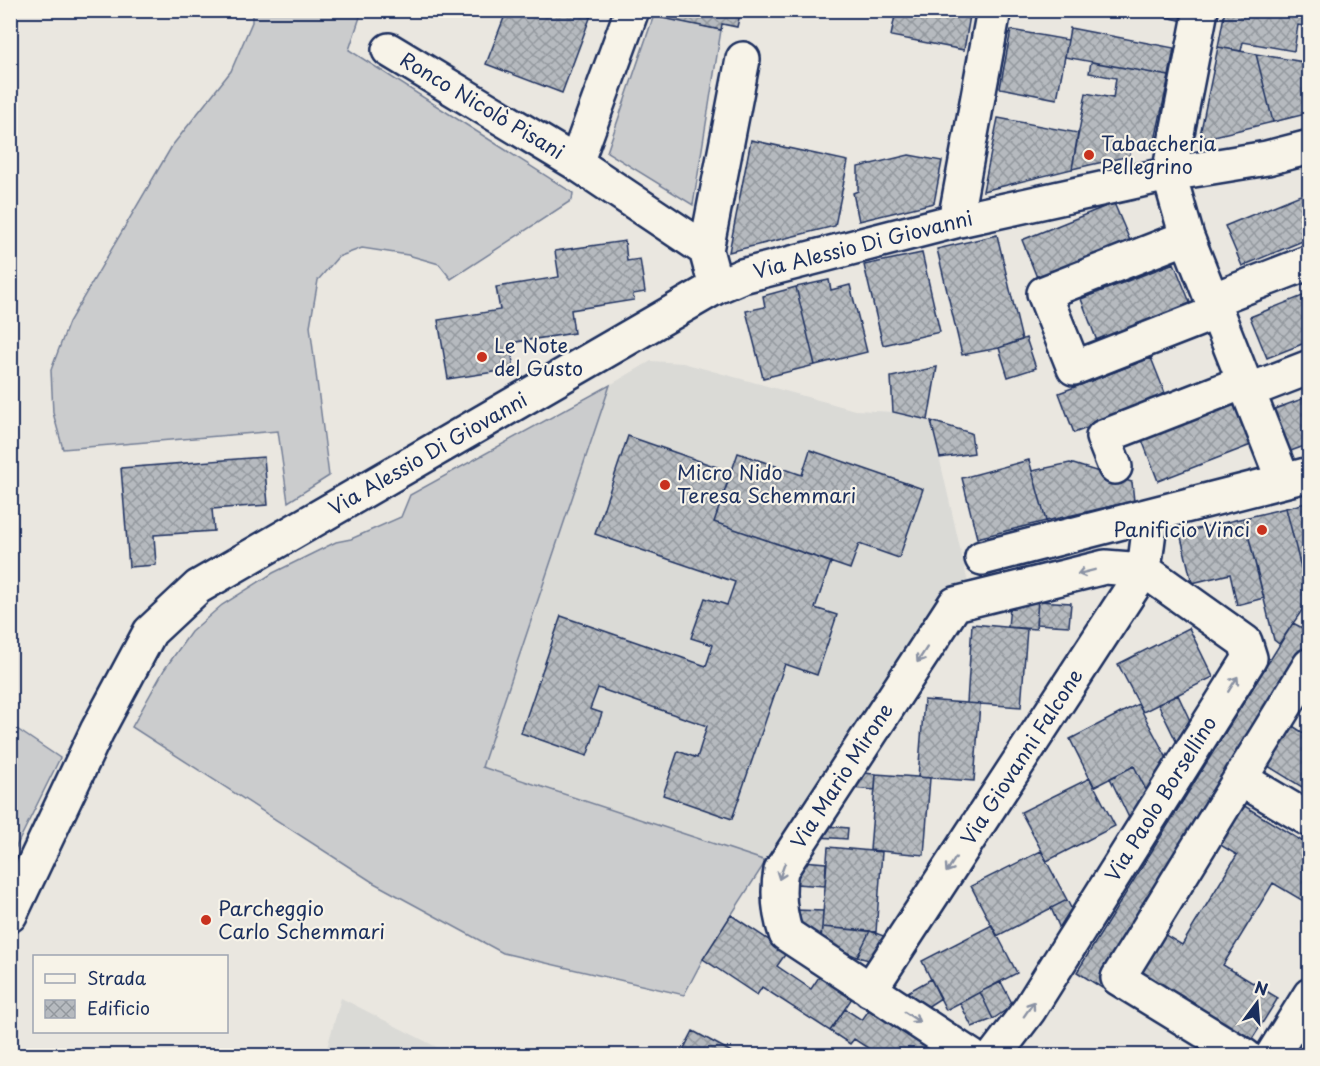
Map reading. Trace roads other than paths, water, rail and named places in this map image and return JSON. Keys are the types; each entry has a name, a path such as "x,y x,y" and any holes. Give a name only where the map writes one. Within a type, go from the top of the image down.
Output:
{"street":[{"path":"576,163 632,10"},
{"path":"955,221 994,10"},
{"path":"982,558 1296,477 1246,386 1187,237 1169,174 1201,10"},
{"name":"Ronco Nicolò Pisani","path":"389,50 576,163 706,250"},
{"path":"716,287 706,250 743,59"},
{"path":"1267,158 1310,147"},
{"path":"1267,158 1310,157"},
{"name":"Via Alessio Di Giovanni","path":"10,915 97,731 150,632 198,587 716,287 742,276 955,221 1169,174 1267,158"},
{"path":"1187,237 1044,293 1074,368 1310,262"},
{"path":"1115,467 1104,437 1246,386 1310,367"},
{"name":"Via Giovanni Falcone","path":"870,990 1144,570 1151,515"},
{"name":"Via Mario Mirone","path":"971,1056 786,934 780,915 778,885 780,870 955,604 1106,567 1144,570"},
{"name":"Via Paolo Borsellino","path":"993,1056 1029,1010 1250,658 1245,642 1144,570"},
{"path":"1245,1056 1118,978 1310,665"},
{"path":"1241,778 1310,820"},
{"path":"1272,1056 1310,995"}],"place":[{"name":"Tabaccheria Pellegrino","path":"1089,155"},
{"name":"Le Note del Gusto","path":"482,357"},
{"name":"Micro Nido Teresa Schemmari","path":"665,485"},
{"name":"Panificio Vinci","path":"1262,530"},
{"name":"Parcheggio Carlo Schemmari","path":"206,920"}]}
